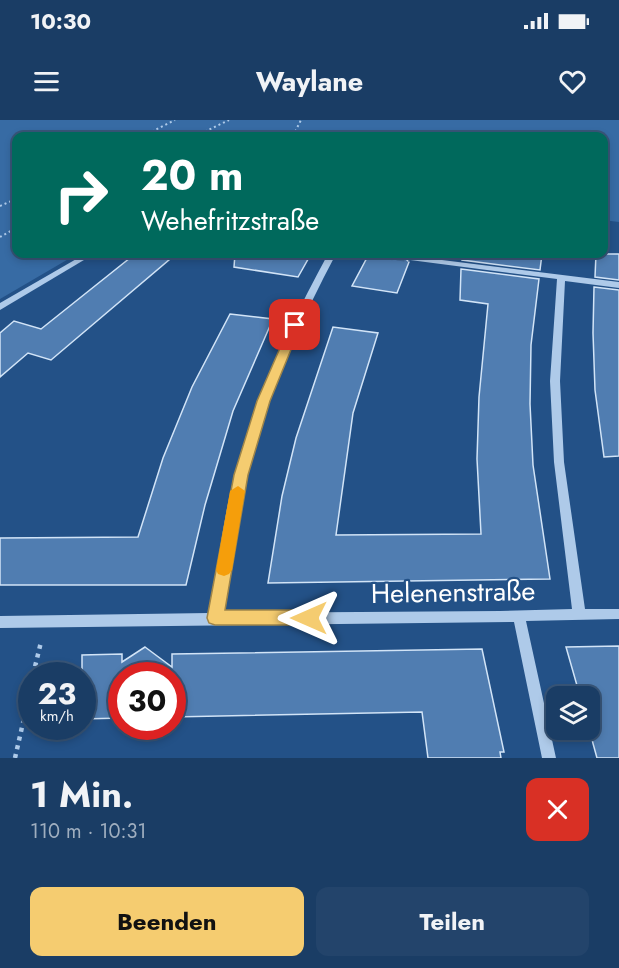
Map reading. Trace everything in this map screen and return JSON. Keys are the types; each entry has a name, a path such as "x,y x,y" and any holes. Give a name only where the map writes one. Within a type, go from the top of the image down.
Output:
{"street":[{"path":"0,307 83,258"},
{"path":"215,618 241,475 263,401 303,306 330,258"},
{"path":"410,258 619,285"},
{"path":"561,278 555,393 559,462 579,613"},
{"name":"Helenenstraße","path":"0,622 619,614"},
{"path":"519,617 549,758"}],"path":[{"path":"150,132 175,120"},
{"path":"204,132 229,120"},
{"path":"36,662 45,621"},
{"path":"15,758 19,740"}],"shaded area":[{"path":"0,120 619,120 619,222 608,221 608,132 12,132 12,258 70,258 0,299"}],"building":[{"path":"608,254 619,254 619,280 595,277 596,258 608,258"},
{"path":"130,258 171,258 51,360 28,353 0,377 0,333 14,321 41,329"},
{"path":"235,258 309,258 298,277 234,267"},
{"path":"367,258 405,258 409,262 397,293 352,286"},
{"path":"462,258 542,258 540,270 462,260"},
{"path":"461,269 539,279 531,345 530,404 533,465 550,579 268,583 282,496 296,438 333,327 378,333 353,413 336,535 481,534 477,459 479,397 488,304 460,300"},
{"path":"594,287 619,290 619,456 604,457 595,390"},
{"path":"230,314 273,319 233,411 205,505 186,585 0,585 0,538 138,537 163,458 192,387"},
{"path":"619,646 619,758 597,758 592,740 600,740 600,686 577,686 566,647"},
{"path":"145,647 165,662 122,662"},
{"path":"482,649 504,752 500,752 501,758 428,758 422,712 186,717 186,662 172,662 172,654"},
{"path":"122,654 122,662 108,662 108,718 96,719 96,662 82,662 82,655"}],"slow traffic":[{"path":"224,570 238,491"}],"route":[{"path":"295,325 263,401 241,475 215,618 309,618"}]}
